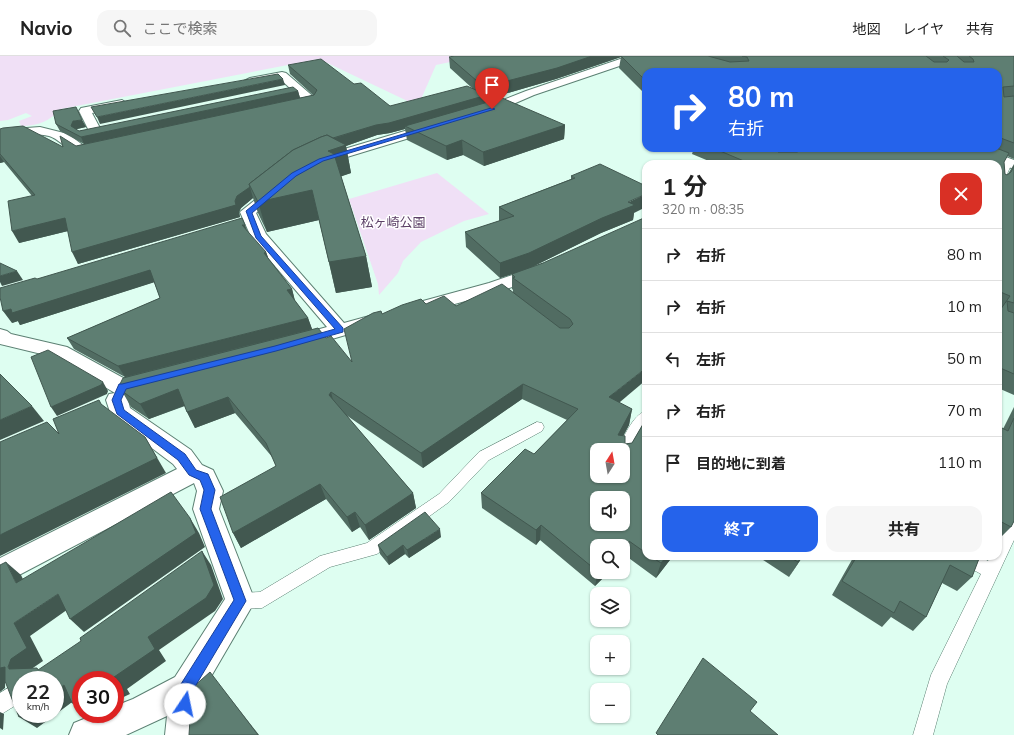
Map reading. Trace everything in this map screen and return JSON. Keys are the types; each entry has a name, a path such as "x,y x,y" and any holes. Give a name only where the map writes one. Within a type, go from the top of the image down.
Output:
{"street":[{"path":"470,116 504,105 530,93 639,56"},
{"path":"236,83 282,75 312,101 282,108"},
{"path":"282,91 297,88"},
{"path":"95,130 85,111 130,102"},
{"path":"308,167 328,158 449,123"},
{"path":"63,137 110,127"},
{"path":"0,134 32,130 46,132 63,137 81,150 112,144"},
{"path":"980,152 1001,160"},
{"path":"288,179 248,212 244,222 340,330"},
{"path":"276,348 397,314 501,292 556,264"},
{"path":"0,335 4,339 60,352 112,399 120,412 182,457 193,472 204,477 210,490 206,509 215,552 240,601 186,688 182,735"},
{"path":"112,399 169,375"},
{"path":"0,572 193,472"},
{"path":"86,735 144,711 186,688"}],"lane":[{"path":"1002,179 1011,164"},
{"path":"628,443 636,428 642,421"},
{"path":"240,601 262,600 326,561 371,549 444,498 484,456 537,427"},
{"path":"1002,549 1014,523"},
{"path":"971,560 992,570"},
{"path":"923,735 938,682 997,560"},
{"path":"0,705 12,696"}],"green space":[{"path":"0,56 479,56 436,65 418,106 319,59 61,109 52,117 43,122 21,126 19,121 32,116 26,113 8,120 0,121"},
{"name":"松ヶ崎公園","path":"437,173 489,214 464,221 421,242 403,261 398,273 379,295 378,284 349,199"}],"building":[{"path":"592,56 557,68 484,87 449,57"},
{"path":"621,56 708,56 730,62 749,61 747,57 742,56 926,56 934,62 947,62 949,60 943,56 957,56 964,62 974,62 969,56 1014,56 1014,86 1003,87 1004,97 1014,96 1014,143 1002,138 1002,68 642,68 642,77"},
{"path":"321,59 354,84 361,83 390,106 467,86 487,95 333,138 327,135 321,137 293,150 249,184 250,187 237,196 235,201 236,205 72,252 65,218 12,231 8,201 35,195 0,154 0,129 23,126 63,147 60,136 76,146 314,95 317,90 288,65"},
{"path":"278,74 283,79 97,117 91,107"},
{"path":"293,87 298,91 81,137 56,124 53,111 76,107 82,120 73,121 71,126 79,131"},
{"path":"502,98 565,125 483,152 462,140 446,146 405,126"},
{"path":"327,135 346,145 328,151 334,154 366,256 329,262 312,190 258,202 249,184 293,150"},
{"path":"1002,150 1009,153 1004,162 1005,174 1007,175 1011,172 1014,166 1014,303 1007,301 1008,311 1014,313 1014,374 1002,369 1002,307 1010,296 1002,293 1002,160 742,160 722,152 1002,152"},
{"path":"600,164 642,184 642,196 628,202 635,205 602,218 529,253 500,263 465,232 514,216 499,207 575,178 571,176"},
{"path":"242,218 245,225 242,225 266,252 264,253 292,289 287,290 308,318 118,366 67,338 160,298 150,270 12,313 11,309 3,311 0,288 35,278 37,279"},
{"path":"642,219 642,371 609,397 632,409 618,435 625,436 625,443 590,443 590,483 630,483 630,443 632,443 642,426 642,550 630,542 630,539 590,539 590,565 541,525 536,530 481,493 525,449 534,454 578,409 523,384 421,453 331,392 329,395 413,493 365,525 355,512 347,517 320,484 233,533 220,497 276,466 266,443 228,397 187,412 178,389 140,404 122,391 120,384 123,378 318,328 326,338 331,336 352,362 344,329 373,313 381,311 382,314 402,305 421,299 426,304 444,296 456,306 502,284 560,328 569,328 573,324 570,319 513,278 515,277 512,274 543,263"},
{"path":"0,263 17,271 0,276"},
{"path":"48,350 103,382 101,385 51,407 31,357"},
{"path":"0,374 32,406 0,420"},
{"path":"99,400 101,404 145,437 157,458 0,535 0,442 47,422 59,434 53,419"},
{"path":"1014,418 1014,521 1011,527 1002,522 1002,428 1008,431"},
{"path":"171,492 190,518 196,533 70,619 58,594 14,623 27,648 11,659 8,667 9,669 37,668 38,670 81,641 80,638 202,551 214,585 206,598 148,637 155,649 123,671 72,671 72,703 64,685 64,671 12,671 12,699 5,681 5,667 0,668 0,565 6,562 16,583"},
{"path":"425,512 440,529 407,550 403,545 387,557 378,545"},
{"path":"656,560 664,560 661,563"},
{"path":"855,560 978,560 972,577 950,565 926,617 900,601 894,613 842,581"},
{"path":"703,658 757,702 750,711 778,735 658,735 656,733"},
{"path":"210,672 258,735 189,735 192,688"}],"route":[{"path":"185,704 186,688 240,601 206,509 210,490 204,477 193,472 182,457 120,412 117,400 122,387 276,348 340,330 258,236 248,212 279,188 294,174 321,160 492,109"}]}
